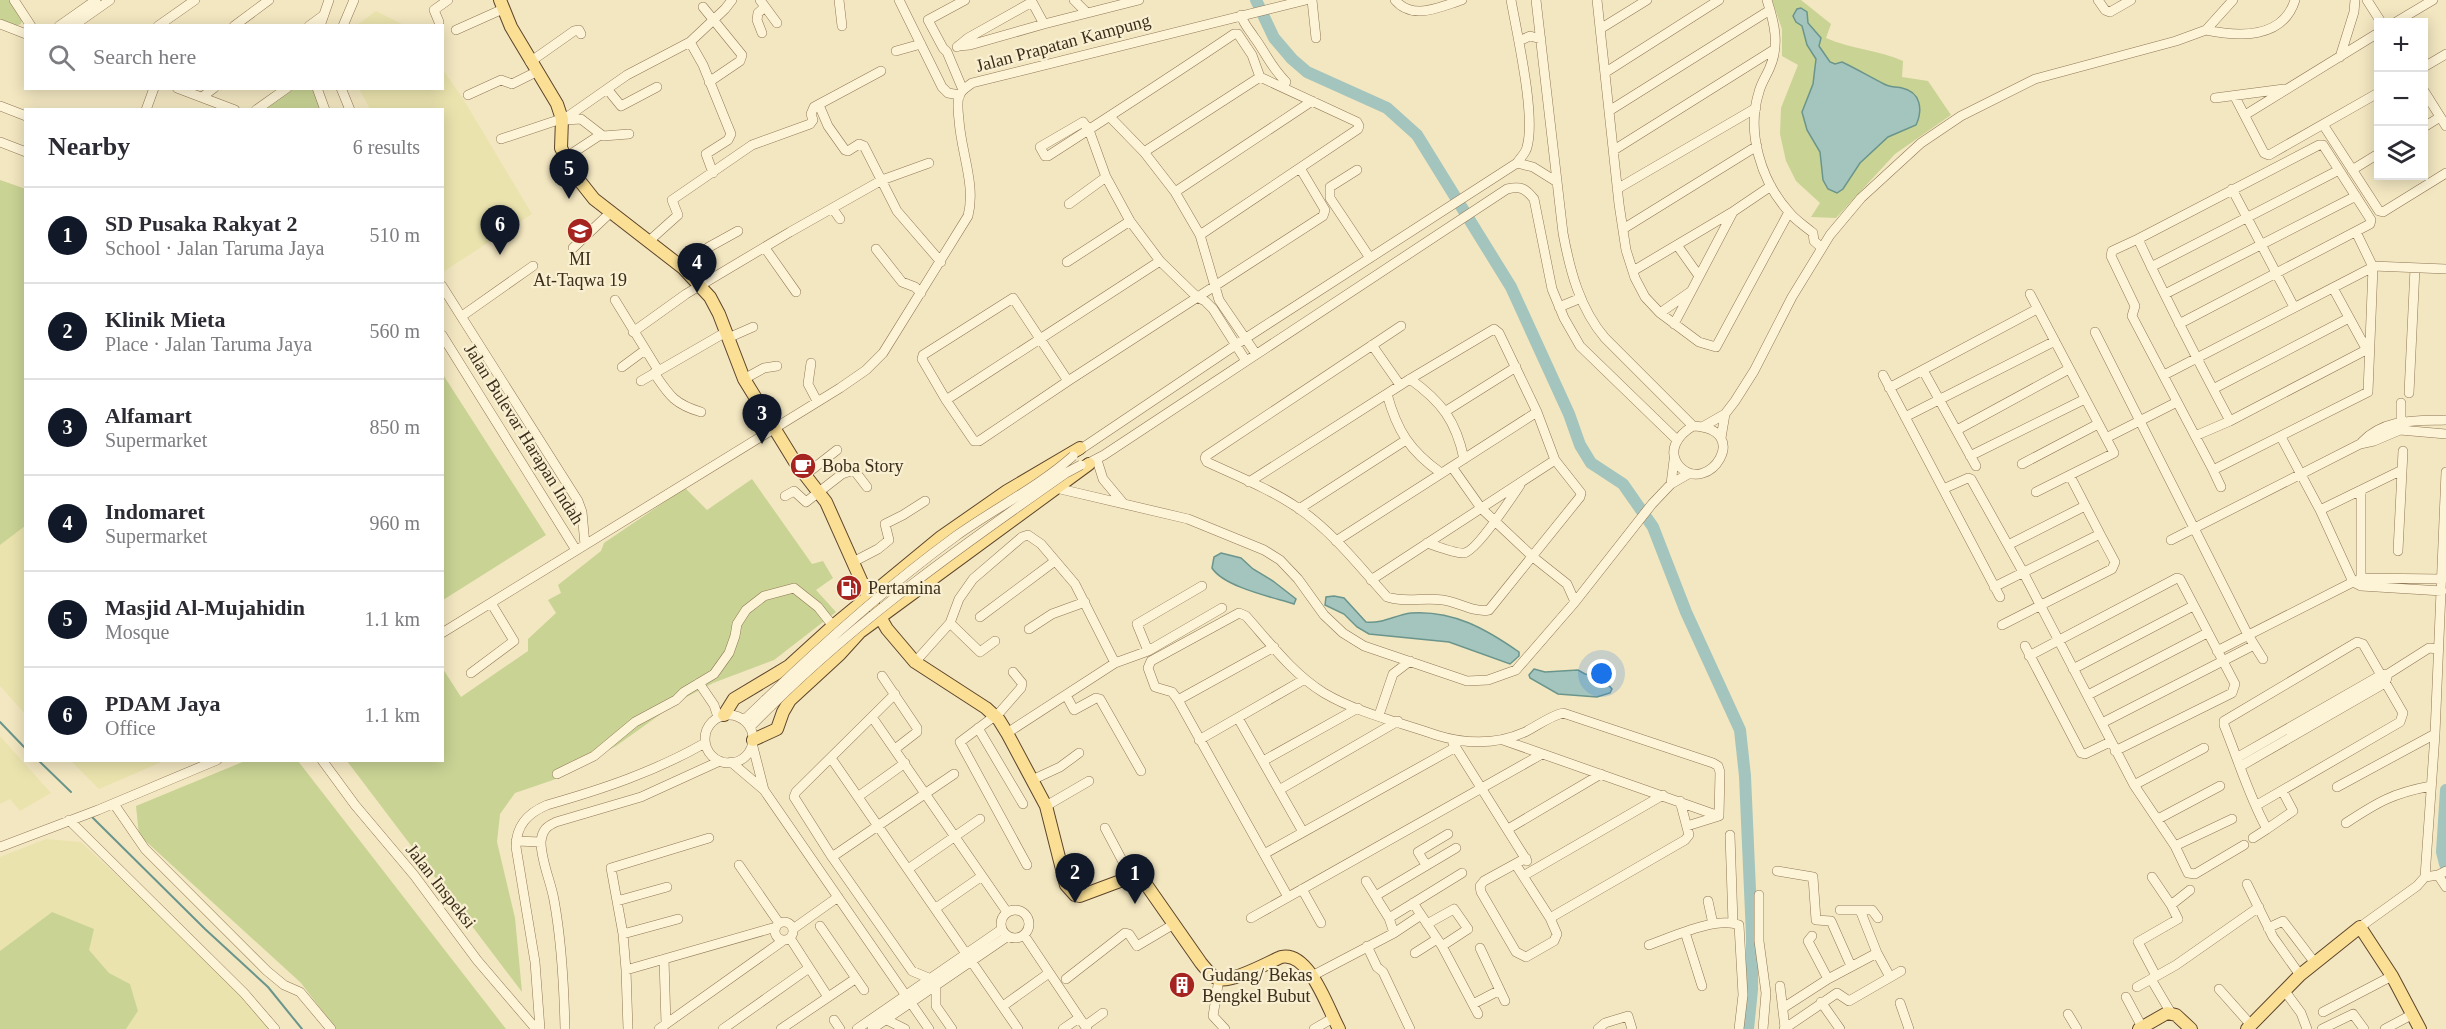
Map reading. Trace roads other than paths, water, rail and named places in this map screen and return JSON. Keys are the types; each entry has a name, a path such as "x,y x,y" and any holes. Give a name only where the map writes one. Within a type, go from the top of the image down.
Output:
{"main road":[{"path":"502,4 533,67 557,104 562,120 560,141 565,158 583,187 594,199 683,268 700,285 714,305 744,379 837,525 880,618 915,662 975,700 995,716 1007,733 1046,806 1066,885 1075,895 1080,896 1131,877 1143,880 1207,971 1219,979 1231,979 1287,956 1296,958 1304,964 1312,976 1336,1024"},
{"path":"721,716 734,699 789,666 868,596 941,537 982,508 1077,452"},
{"path":"752,741 777,729 790,700 840,654 860,632 1089,463"},
{"path":"2249,1027 2300,975 2360,927 2392,976 2420,1029"},
{"path":"2140,1028 2164,1014 2171,1013 2191,1029"}],"street":[{"path":"14,0 30,24"},
{"path":"61,24 96,0"},
{"path":"76,24 110,0"},
{"path":"161,24 195,0"},
{"path":"237,24 269,0"},
{"path":"321,24 329,0"},
{"path":"344,24 354,0"},
{"path":"439,22 435,9 448,0"},
{"path":"562,120 638,68 690,42 732,0"},
{"path":"839,0 842,26"},
{"path":"899,0 942,87 948,93 961,90 948,52 943,48 928,20 965,0"},
{"path":"1074,0 1087,13"},
{"path":"958,46 970,45 1123,2 1139,0"},
{"name":"Jalan Prapatan Kampung","path":"444,632 774,429 873,365 883,353 968,216 971,202 959,132 961,90 972,83 1245,15 1271,5 1306,0"},
{"path":"1312,0 1316,38"},
{"path":"1395,0 1402,9 1426,11 1461,0"},
{"path":"1401,0 1410,7 1422,6 1439,0"},
{"path":"747,724 848,623 956,537 1246,338 1517,163 1527,149 1529,134 1528,107 1519,40 1511,0"},
{"path":"1536,0 1566,252 1581,298 1593,324 1605,338 1693,426"},
{"path":"1597,0 1623,229 1633,271 1645,297 1660,314 1700,342 1712,348 1719,344 1789,212"},
{"path":"1600,28 1647,0"},
{"path":"1606,72 1719,0"},
{"path":"1767,0 1775,27 1775,50 1759,91 1756,108 1757,146 1763,169 1771,186 1789,212 1812,233 1814,241 1822,248"},
{"path":"2098,0 2105,10 2110,12 2131,0"},
{"path":"1056,489 1188,519 1264,550 1286,567 1324,615 1343,633 1364,646 1467,681 1488,680 1516,670 1575,602 1634,525 1671,484 1690,473 1710,471 1716,465 1724,450 1721,438 1725,414 1754,371 1792,297 1830,235 1887,171 1921,143 1961,116 2035,79 2176,41 2205,30 2233,0"},
{"path":"2205,30 2224,34 2253,34 2270,30 2289,15 2294,0"},
{"path":"2340,57 2354,12 2355,0"},
{"path":"2367,0 2378,18"},
{"path":"2403,18 2433,0"},
{"path":"948,52 1032,1 1044,24"},
{"path":"456,30 502,4"},
{"path":"762,33 758,13 762,4 777,23"},
{"path":"703,7 742,55 740,61 709,82"},
{"path":"1609,111 1770,10"},
{"path":"2220,12 2220,23 2224,34"},
{"path":"312,24 324,15"},
{"path":"1245,15 1245,26 1253,35 1271,66 1286,82"},
{"path":"0,24 24,33"},
{"path":"468,95 501,80 512,84 574,31 579,30 581,34"},
{"path":"1200,235 1358,129 1359,126 1357,122 1260,77 1240,34 1236,34 1110,117 1089,130 1048,156 1045,156 1040,149 1083,122 1089,130 1106,177 1130,221 1160,261 1197,297 1213,309 1246,361"},
{"path":"1519,40 1530,36 1541,39"},
{"path":"2245,115 2374,36"},
{"path":"690,42 731,134 728,140 706,154 713,173"},
{"path":"896,51 921,44"},
{"path":"1614,150 1775,50"},
{"path":"2428,65 2446,54"},
{"path":"649,241 678,215 672,200 752,145 810,124 813,120 812,110 881,71"},
{"path":"1144,152 1260,77"},
{"path":"608,90 621,106 657,87"},
{"path":"2215,98 2290,88"},
{"path":"147,108 153,90"},
{"path":"183,90 230,108"},
{"path":"202,97 211,90"},
{"path":"259,108 284,90"},
{"path":"318,90 324,108"},
{"path":"342,90 349,108"},
{"path":"2235,97 2264,153 2269,155 2374,96"},
{"path":"2428,98 2446,126"},
{"path":"1175,192 1312,101"},
{"path":"819,105 828,126 845,150 848,151 859,144 863,145 897,211 941,262"},
{"path":"0,106 24,115"},
{"path":"1617,189 1756,108"},
{"path":"1110,117 1144,152 1175,192 1200,235 1219,300 1256,354"},
{"path":"2426,126 2440,117"},
{"path":"501,139 562,120 581,119 600,135"},
{"path":"2324,126 2380,212 2446,173"},
{"path":"565,158 600,135 629,134"},
{"path":"0,142 24,151"},
{"path":"2179,324 2370,224 2371,220 2323,145 2232,189 2110,254 2135,306 2132,316 2221,487"},
{"path":"1623,229 1757,146"},
{"path":"2352,170 2374,157"},
{"path":"633,332 700,285 882,180 929,163"},
{"path":"1517,163 1533,167 1557,182"},
{"path":"1068,381 1041,338 1011,298 923,355 922,363 971,439 979,441 1215,284 1323,216 1324,208 1300,168"},
{"path":"1357,170 1330,187 1330,198 1370,258"},
{"path":"2151,267 2339,170"},
{"path":"1070,204 1106,177"},
{"path":"768,703 911,583 1057,479 1089,463 1507,189 1519,186 1526,189 1534,199 1552,289 1580,346 1677,440"},
{"path":"1633,271 1734,211 1771,186"},
{"path":"2232,189 2294,307"},
{"path":"2165,294 2356,196"},
{"path":"832,209 840,219"},
{"path":"1674,324 1734,211"},
{"path":"573,248 611,212"},
{"path":"1067,262 1130,221"},
{"path":"1812,233 1820,230 1830,235"},
{"path":"683,268 709,247 738,231"},
{"path":"2213,470 2367,394 2370,389 2369,354 2373,266 2356,231"},
{"path":"2138,239 2230,421"},
{"path":"1677,245 1699,276"},
{"path":"765,248 796,292"},
{"path":"876,249 902,282 915,287 921,293"},
{"path":"946,400 1160,261"},
{"path":"462,316 532,266"},
{"path":"2164,375 2196,356 2373,266 2446,269"},
{"path":"2409,393 2415,268"},
{"path":"2333,288 2369,354"},
{"path":"444,289 578,501 582,512 581,547"},
{"path":"1660,314 1692,290"},
{"path":"2030,294 2114,453 2036,492"},
{"path":"1559,307 1581,298"},
{"path":"615,300 674,401 701,412"},
{"path":"1889,388 1924,372 2037,309"},
{"path":"2213,389 2349,318"},
{"path":"1249,482 1400,385 1494,330 1499,333 1516,367 1537,412 1555,460 1581,493 1533,557 1489,610 1482,611 1444,600 1419,598 1396,600 1387,597 1336,541 1299,509 1278,496 1207,462 1206,456 1401,326"},
{"path":"641,381 727,335 753,327"},
{"path":"2095,332 2248,635 2263,659"},
{"name":"Jalan Bulevar Harapan Indah","path":"444,338 567,534 581,547"},
{"path":"1905,417 2055,341"},
{"path":"1372,345 1400,385"},
{"path":"622,367 645,350"},
{"path":"2195,436 2369,354"},
{"path":"811,363 808,384 817,401"},
{"path":"744,379 764,368 777,366"},
{"path":"1446,411 1516,367"},
{"path":"1957,430 2069,369"},
{"path":"1924,372 1941,399 1976,466"},
{"path":"1883,375 2000,597"},
{"path":"1410,379 1429,392 1446,411 1459,435 1464,459"},
{"path":"1387,394 1394,419 1406,440 1422,459 1441,473"},
{"path":"1970,456 2085,399"},
{"path":"2106,438 2177,402"},
{"path":"2401,404 2401,421"},
{"path":"1336,541 1537,412"},
{"path":"1671,484 1673,450 1682,433 1693,426 1704,426 1725,414"},
{"path":"2171,540 2360,444 2381,429 2401,421 2446,420"},
{"path":"2022,464 2098,424"},
{"path":"1704,426 1721,438"},
{"path":"2360,444 2400,430 2446,434"},
{"path":"2281,436 2358,582"},
{"path":"1299,509 1406,440"},
{"path":"805,475 837,450"},
{"path":"2398,551 2403,451"},
{"path":"1371,580 1555,460"},
{"path":"1674,460 1690,473"},
{"path":"1089,463 1124,503"},
{"path":"1452,466 1481,508 1533,557 1567,584 1575,602"},
{"path":"785,496 794,491 806,502 842,474 853,470 867,488"},
{"path":"2320,510 2402,470"},
{"path":"2425,877 2444,574 2446,472"},
{"path":"2002,625 2112,569 2115,562 2070,476"},
{"path":"1943,489 1968,478 1971,479 2023,572 2113,747 2134,785 2175,846 2186,870 2192,874 2244,845"},
{"path":"1427,543 1464,553 1471,550 1495,522 1522,482"},
{"path":"2358,582 2361,490"},
{"path":"853,562 878,549 889,540 885,524 903,516 924,501"},
{"path":"2008,544 2085,506"},
{"path":"1994,587 2100,534"},
{"path":"915,662 950,623 959,599 973,579 1022,537 1031,536 1041,544 1075,584 1115,663"},
{"path":"980,617 1055,561"},
{"path":"2395,583 2444,574"},
{"path":"2025,646 2029,656 2081,753 2085,754 2113,747 2232,693 2235,684 2180,579 2029,656"},
{"path":"2217,651 2358,582 2395,583 2442,591"},
{"path":"1567,584 1587,587"},
{"path":"1148,651 1137,624 1202,586"},
{"path":"557,774 594,756 635,722 676,700 714,674 729,653 736,624 746,610 764,596 794,588 818,607 833,626"},
{"path":"1029,629 1052,614 1085,602"},
{"path":"471,673 514,641 491,603"},
{"path":"2073,669 2193,606"},
{"path":"1007,733 1115,663 1148,651 1222,608"},
{"path":"1288,897 1178,700 1172,692 1155,687 1148,664 1235,614 1246,616 1305,679 1324,692 1358,708 1453,743 1503,740 1563,713 1713,763 1718,766 1720,772 1719,816"},
{"path":"950,623 980,652 995,641"},
{"path":"2088,695 2207,633"},
{"path":"2257,806 2400,722 2403,713 2385,677 2363,644 2357,642 2227,718 2224,725 2257,806 2267,829"},
{"path":"2102,723 2254,645"},
{"path":"1178,700 1274,647"},
{"path":"2239,762 2385,677 2429,648 2438,649"},
{"path":"1387,653 1393,674"},
{"path":"1379,715 1393,674 1410,661"},
{"path":"1013,672 1023,686 995,716 961,739 961,745 1028,866"},
{"path":"882,676 917,728 917,732 895,749"},
{"path":"1200,740 1305,679"},
{"path":"699,684 721,716"},
{"path":"895,694 795,792 794,797 831,856 912,971 933,982"},
{"path":"1066,695 1074,710 1096,698 1100,699 1141,771"},
{"path":"1263,761 1358,708"},
{"path":"720,761 708,751 705,743 706,731 712,721 721,716 738,716 747,724 764,790"},
{"path":"873,717 1007,912"},
{"path":"1238,718 1303,832"},
{"path":"1279,790 1398,722"},
{"path":"978,728 1023,804"},
{"path":"2337,787 2435,734"},
{"path":"1503,740 1719,816"},
{"path":"565,1029 562,958 554,901 542,842 543,831 547,826 641,797 720,761 731,762 742,759 749,751 752,741"},
{"path":"538,1029 535,962 516,841 522,822 533,811 669,764 705,743"},
{"path":"1264,854 1453,743"},
{"path":"1453,743 1534,870"},
{"path":"2134,785 2204,748"},
{"path":"1032,780 1060,766 1079,753"},
{"path":"1251,918 1542,754"},
{"path":"831,758 1018,1029"},
{"path":"0,848 114,804 212,762"},
{"name":"Jalan Inspeksi","path":"323,762 355,805 414,875 477,960 538,1029"},
{"path":"731,762 764,790 929,1029"},
{"path":"859,796 905,763"},
{"path":"831,856 954,774"},
{"path":"1508,829 1601,774"},
{"path":"1046,806 1089,780"},
{"path":"2158,819 2220,786"},
{"path":"2346,822 2378,802 2400,792 2431,786"},
{"path":"2253,838 2293,811 2283,792"},
{"path":"1523,876 1663,795"},
{"path":"1550,918 1685,840 1689,835 1680,801"},
{"path":"114,804 136,838 173,878 267,971 288,988 300,992 331,1029"},
{"path":"1687,826 1719,816"},
{"path":"908,869 980,819"},
{"path":"2175,846 2232,819"},
{"path":"69,820 230,978 275,1029"},
{"path":"1105,828 1131,877"},
{"path":"1426,865 1418,852 1448,834"},
{"path":"1730,835 1733,922"},
{"path":"628,1029 623,934 611,868 709,838"},
{"path":"516,841 542,842"},
{"path":"1376,897 1455,848"},
{"path":"1516,865 1550,918 1557,934 1554,941 1530,956 1522,956 1516,952 1481,892 1480,886 1484,881 1526,858"},
{"path":"739,865 777,925 789,933 828,997"},
{"path":"1777,871 1813,877 1816,920 1831,921 1851,966"},
{"path":"1389,918 1462,873"},
{"path":"2360,927 2417,886 2425,877 2442,873 2446,887"},
{"path":"936,908 982,876"},
{"path":"2152,877 2179,918 2138,942 2171,1013"},
{"path":"1366,881 1389,918 1394,933"},
{"path":"2247,884 2268,928 2300,975"},
{"path":"616,901 666,886"},
{"path":"1302,889 1321,923"},
{"path":"2171,904 2190,890"},
{"path":"662,1027 789,933 836,894"},
{"path":"1759,895 1759,941 1766,993 1763,1029"},
{"path":"1708,901 1713,924"},
{"path":"1413,903 1439,943 1479,1014"},
{"path":"2137,987 2259,907"},
{"path":"1415,953 1467,931 1468,927 1454,909 1427,924"},
{"path":"1019,910 1028,918 1030,924 1024,935 1019,938 1005,932 1003,917 1007,912 1019,910"},
{"path":"1840,910 1872,910 1878,918"},
{"path":"1860,910 1890,977"},
{"path":"1312,976 1394,933 1421,915"},
{"path":"623,934 678,919"},
{"path":"2268,928 2283,921 2315,963"},
{"path":"1649,945 1713,924 1738,923 1743,995 1739,1029"},
{"path":"1066,979 1125,933 1137,946 1174,924"},
{"path":"777,925 776,936 789,933"},
{"path":"626,970 777,925"},
{"path":"820,926 864,990"},
{"path":"857,1029 882,1017 1005,932"},
{"path":"1685,932 1702,986"},
{"path":"1024,935 1084,1024"},
{"path":"1812,936 1808,941 1828,979"},
{"path":"1367,946 1377,967 1383,972 1410,1029"},
{"path":"1480,948 1505,1001"},
{"path":"1784,1008 1828,979 1877,952"},
{"path":"662,1027 664,959"},
{"path":"723,1029 809,968"},
{"path":"1784,1029 1837,993 1849,1000 1901,971"},
{"path":"1002,1006 1049,973"},
{"path":"2323,1012 2392,976"},
{"path":"782,1029 855,979"},
{"path":"1219,979 1213,1016 1226,1029"},
{"path":"933,982 936,1006 952,1029"},
{"path":"1780,986 1784,1008 1784,1029"},
{"path":"2219,989 2249,1027"},
{"path":"1473,1004 1500,990"},
{"path":"2284,990 2301,1013 2307,1029"},
{"path":"2126,997 2140,1028"},
{"path":"1821,1002 1840,1029"},
{"path":"1900,1003 1909,1029"},
{"path":"1063,1029 1084,1024 1103,1013"},
{"path":"2068,1014 2077,1029"},
{"path":"2322,1029 2353,1014 2364,1029"},
{"path":"2385,1029 2414,1014"},
{"path":"1598,1029 1605,1023 1628,1016 1632,1029"},
{"path":"872,1029 882,1017"},
{"path":"882,1017 905,1029"},
{"path":"834,1020 840,1029"},
{"path":"1314,1029 1336,1024"}],"water":[{"path":"1801,8 1807,12 1808,23 1821,38 1819,46 1830,62 1835,64 1842,62 1886,85 1908,90 1919,102 1916,125 1888,137 1860,163 1843,189 1837,193 1828,189 1823,180 1820,152 1807,130 1802,112 1813,84 1816,59 1807,45 1802,26 1793,16 1797,9"},
{"path":"1221,553 1241,558 1296,599 1294,604 1237,586 1218,575 1212,568 1214,557"},
{"path":"1326,597 1344,598 1366,622 1378,622 1411,613 1455,618 1494,636 1519,652 1519,656 1510,664 1449,642 1369,634 1357,627 1344,614 1325,605"},
{"path":"1534,669 1545,672 1578,670 1585,674 1599,675 1612,689 1610,693 1597,697 1558,694 1530,678 1529,675"}],"waterway":[{"path":"1256,0 1274,38 1307,72 1387,108 1417,135 1511,287 1569,414 1580,445 1591,463 1623,484 1653,527 1686,612 1740,730 1745,776 1752,936 1752,990 1748,1029"},
{"path":"0,722 24,747"},
{"path":"40,762 71,792"},
{"path":"2445,864 2442,852 2446,790"},
{"path":"92,817 205,929 268,987 302,1029"}],"place":[{"name":"Masjid Al-Mujahidin","path":"569,199"},
{"name":"MI At-Taqwa 19","path":"580,231"},
{"name":"PDAM Jaya","path":"500,255"},
{"name":"Indomaret","path":"697,293"},
{"name":"Alfamart","path":"762,444"},
{"name":"Boba Story","path":"803,466"},
{"name":"Pertamina","path":"849,588"},
{"name":"Klinik Mieta","path":"1075,903"},
{"name":"SD Pusaka Rakyat 2","path":"1135,904"},
{"name":"Gudang/ Bekas Bengkel Bubut","path":"1182,985"}]}
